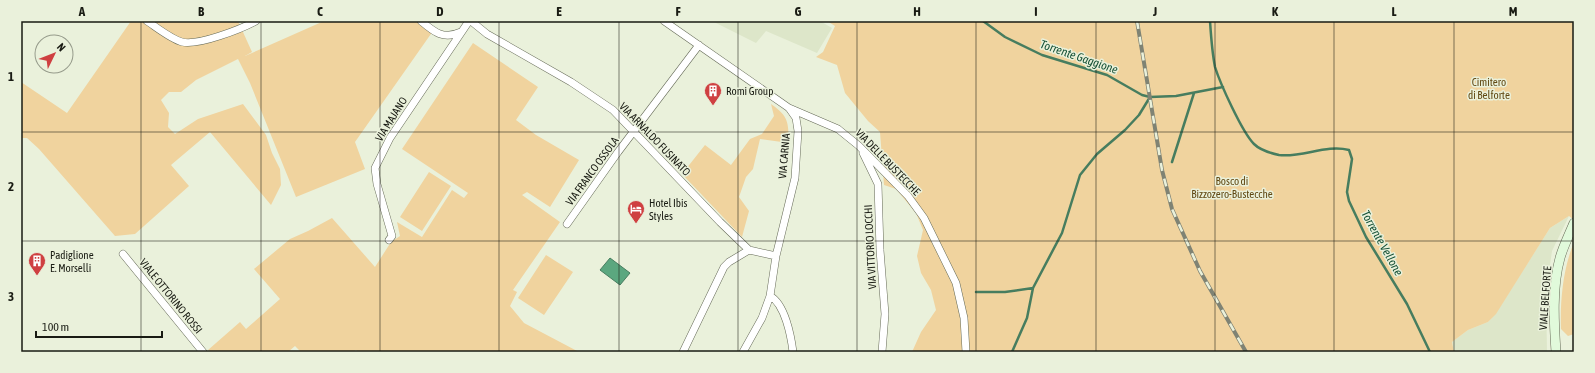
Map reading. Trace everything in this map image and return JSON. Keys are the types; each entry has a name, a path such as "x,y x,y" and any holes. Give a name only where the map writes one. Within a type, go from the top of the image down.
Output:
{"main road":[{"name":"VIALE BELFORTE","path":"1556,352 1554,332 1560,259 1574,223"}],"street":[{"path":"147,21 182,42 204,41 246,23 256,21"},
{"path":"421,21 433,31 443,35 453,36 461,32"},
{"name":"VIA MAJANO","path":"389,240 392,236 377,184 375,168 390,138 461,32 470,21"},
{"name":"VIA ARNALDO FUSINATO","path":"470,21 487,34 571,82 607,106 635,132 720,222 749,250"},
{"path":"664,21 789,108"},
{"name":"VIA FRANCO OSSOLA","path":"567,224 618,152 635,132 699,45"},
{"name":"VIA DELLE BUSTECCHE","path":"789,108 838,129 859,146 908,196 927,224 956,283 964,318 966,352"},
{"name":"VIA CARNIA","path":"743,352 762,318 770,296 776,256 794,178 798,131 796,118 789,108"},
{"name":"VIA VITTORIO LOCCHI","path":"859,146 878,184 880,250 885,314 882,352"},
{"path":"683,352 724,267 729,262 749,250 776,256"},
{"name":"VIALE OTTORINO ROSSI","path":"123,254 203,352"},
{"path":"770,296 777,300 790,331 793,352"}],"shaded area":[{"path":"712,21 820,21 832,28 817,53 766,31 756,43"},
{"path":"1569,216 1552,251 1546,293 1547,352 1454,352 1452,342 1468,330 1488,322 1496,313 1550,228"},
{"path":"610,258 630,273 620,285 600,270"}],"green space":[{"path":"131,21 238,21 252,52 245,56 324,21 421,21 433,31 355,142 365,169 296,197 250,83 238,59 196,80 181,92 169,92 161,100 169,113 168,127 175,134 198,119 243,104 266,135 272,153 280,169 281,185 271,205 210,132 171,165 189,186 135,234 115,236 39,149 27,138 21,138 21,82 67,113"},
{"name":"Bosco di Bizzozero-Bustecche","path":"827,21 1574,21 1574,220 1569,216 1550,228 1496,314 1488,322 1468,330 1452,342 1454,352 912,352 921,332 936,310 931,290 921,273 917,256 923,230 916,213 896,189 884,185 880,132 868,121 845,93 837,65 816,57 823,52 835,26"},
{"path":"473,43 538,87 516,120 536,135 579,160 550,207 527,192 522,195 560,222 513,290 517,292 510,306 524,323 579,352 358,352 356,350 353,352 301,352 295,346 288,352 211,352 208,350 240,322 246,329 280,299 254,269 290,239 332,218 375,267 391,242 400,236 397,222 422,237 452,190 464,198 468,193 402,149"},
{"path":"771,104 781,112 788,124 789,143 760,139 753,169 746,177 739,197 749,211 742,237 682,174 705,145 731,165 750,139 762,134 774,116"},
{"path":"429,172 451,186 422,231 400,217"},
{"path":"1574,242 1574,334 1568,336 1561,329 1561,307 1567,263"},
{"path":"546,255 573,272 544,315 518,298"}],"waterway":[{"name":"Torrente Gaggione","path":"983,21 1005,37 1042,55 1107,75 1142,95 1150,97"},
{"name":"Torrente Vellone","path":"1210,21 1215,67 1226,95 1238,119 1254,144 1265,151 1279,155 1296,155 1332,149 1349,150 1352,159 1347,192 1349,201 1366,237 1407,304 1430,352"},
{"path":"1012,352 1027,318 1033,288 1062,233 1080,175 1097,154 1125,130 1139,115 1150,97 1176,96 1223,87"},
{"path":"1172,162 1194,93"},
{"path":"976,292 1005,292 1033,288"}],"railway":[{"path":"1137,21 1162,170 1172,209 1200,271 1246,352"}],"place":[{"name":"Romi Group","path":"713,106"},
{"name":"Hotel Ibis Styles","path":"636,224"},
{"name":"Padiglione E. Morselli","path":"37,276"}],"park label":[{"name":"Cimitero di Belforte","path":"1489,88"}]}
